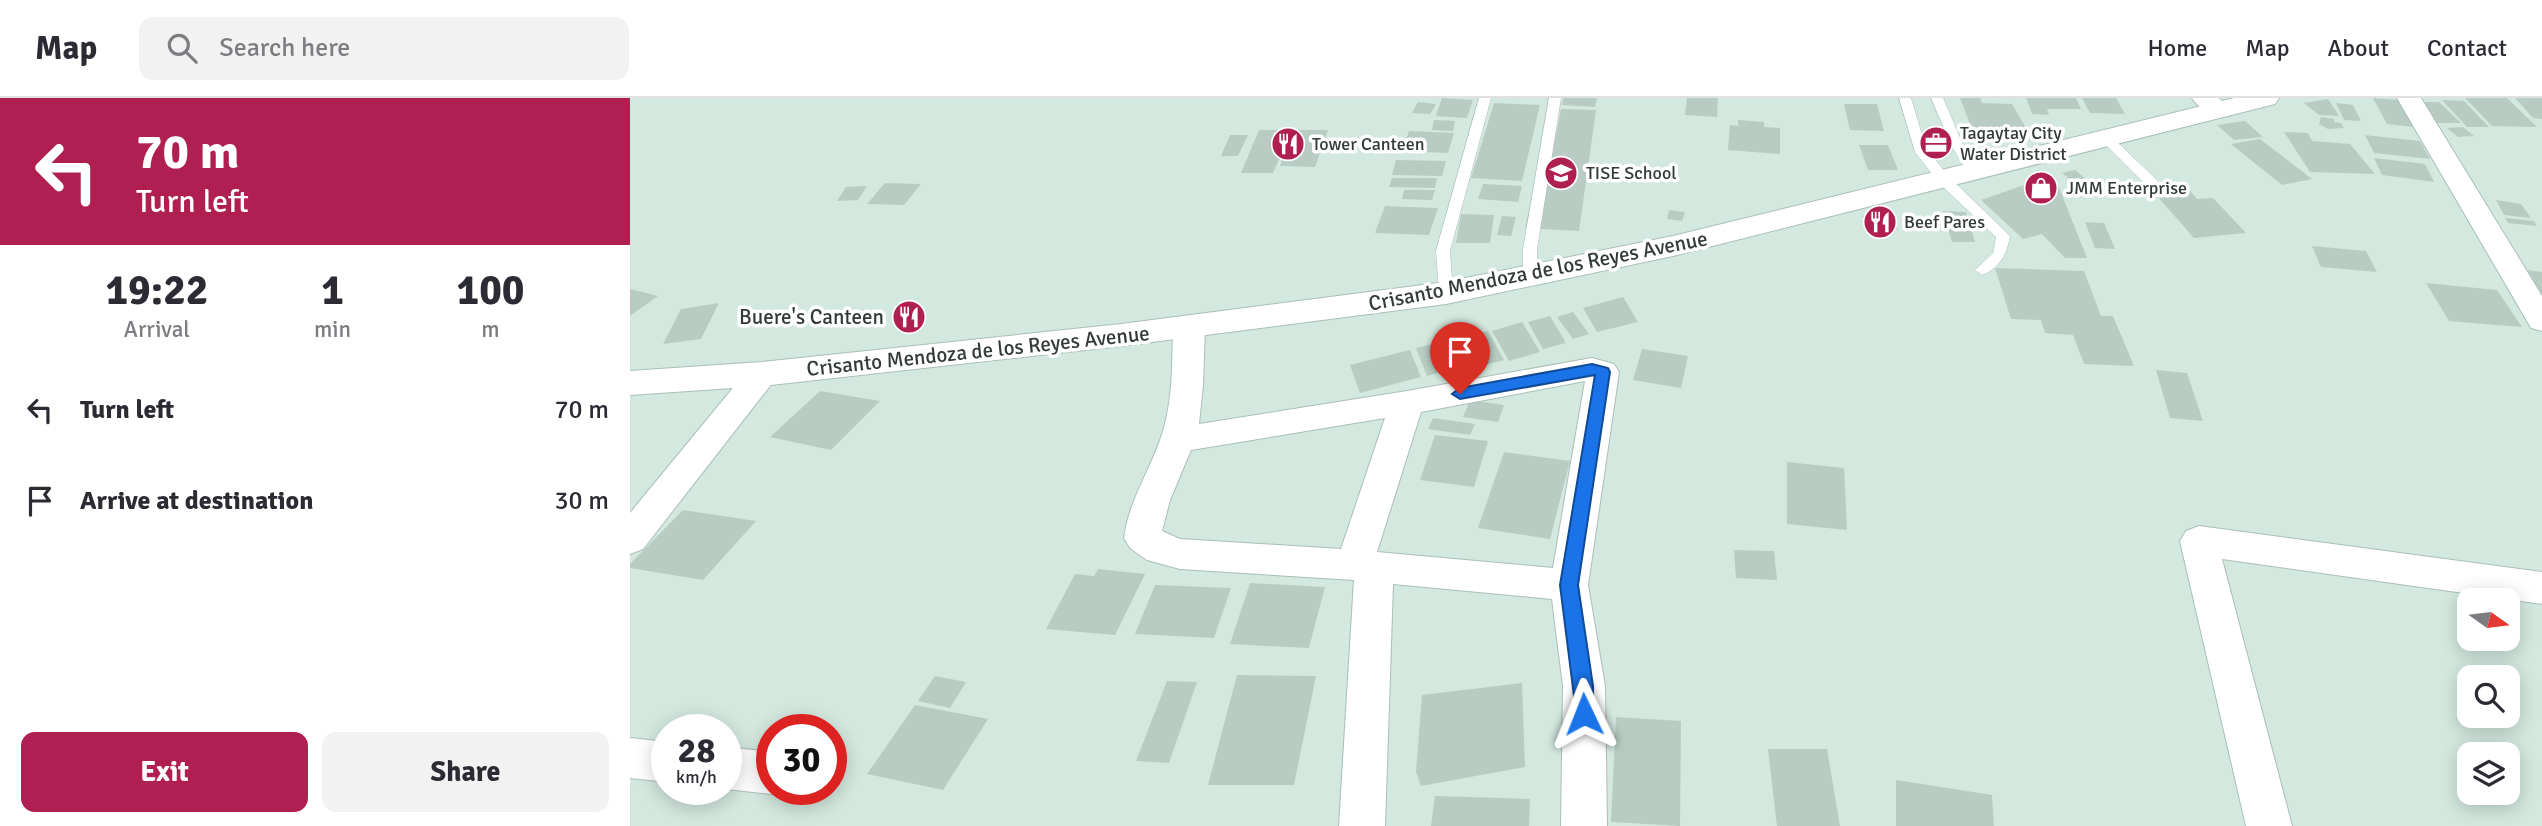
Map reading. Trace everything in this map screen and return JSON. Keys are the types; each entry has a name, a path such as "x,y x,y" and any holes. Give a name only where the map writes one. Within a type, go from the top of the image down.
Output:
{"main road":[{"name":"Crisanto Mendoza de los Reyes Avenue","path":"630,383 762,374 1189,328 1446,293 1673,246 1975,173 2106,138 2210,103 2256,99"}],"street":[{"path":"2409,98 2542,321"},
{"path":"1189,328 1185,397 1178,440 1144,515 1143,538 1160,550 1180,554 1364,566 1569,585"},
{"path":"1178,440 1406,404 1592,369 1603,372 1569,585 1584,686 1584,826"},
{"path":"630,539 762,374"},
{"path":"1362,826 1364,566 1406,404"},
{"path":"2269,826 2199,541 2542,588"},
{"path":"630,758 651,760"}],"lane":[{"path":"1446,293 1443,251 1485,98"},
{"path":"1530,274 1530,249 1555,98"},
{"path":"1905,98 1920,149 1944,180 2003,236 2000,254 1982,270"},
{"path":"1937,98 1958,147 1975,173"},
{"path":"2106,138 2160,191"}],"building":[{"path":"1442,98 1473,100 1467,118 1436,116"},
{"path":"1563,98 1597,98 1595,107 1562,105"},
{"path":"1687,98 1718,98 1717,117 1685,115"},
{"path":"1960,98 1980,98 1982,103 2012,104 2026,128 1972,129"},
{"path":"2026,98 2076,98 2081,109 2047,109 2049,115 2032,114"},
{"path":"2082,98 2116,98 2125,114 2090,113"},
{"path":"2373,98 2399,100 2414,127 2387,124"},
{"path":"2465,98 2507,98 2537,127 2492,126"},
{"path":"2515,98 2542,98 2542,119 2533,118"},
{"path":"2328,99 2339,116 2319,115 2304,103"},
{"path":"2442,100 2464,101 2489,127 2467,127"},
{"path":"1418,102 1436,104 1430,114 1412,113"},
{"path":"2413,102 2439,102 2461,123 2434,123"},
{"path":"1494,103 1540,105 1522,181 1471,178"},
{"path":"2336,103 2353,105 2361,121 2344,120"},
{"path":"1844,104 1877,104 1884,131 1850,130"},
{"path":"1561,109 1596,110 1579,231 1525,228 1533,191 1545,191"},
{"path":"2321,117 2334,119 2334,122 2341,123 2344,128 2328,129 2319,124"},
{"path":"1434,120 1455,121 1453,131 1432,130"},
{"path":"1738,120 1764,122 1764,127 1780,128 1780,154 1728,150 1730,125 1738,126"},
{"path":"2245,121 2263,137 2234,140 2217,125"},
{"path":"2463,127 2474,136 2458,137 2447,128"},
{"name":"Tower Canteen","path":"1259,130 1328,130 1315,167 1280,166 1283,157 1280,157 1273,173 1241,173"},
{"path":"1409,131 1454,133 1448,153 1402,151"},
{"path":"2284,132 2308,133 2312,141 2350,144 2375,174 2310,172"},
{"path":"1230,135 1248,135 1238,156 1221,156"},
{"path":"2365,135 2420,141 2430,159 2374,153"},
{"path":"2260,139 2312,179 2282,185 2231,144"},
{"path":"1859,145 1888,145 1898,170 1868,170"},
{"path":"2374,158 2425,164 2434,182 2382,175"},
{"path":"1396,160 1446,161 1442,176 1392,175"},
{"path":"2075,170 2100,190 2087,193 2062,173"},
{"path":"2048,177 2058,185 2087,258 2065,258 2042,234 2023,239 1981,200"},
{"path":"1392,178 1437,178 1435,188 1389,187"},
{"path":"885,183 921,184 904,205 867,204"},
{"path":"1483,184 1522,186 1518,202 1478,199"},
{"path":"867,186 858,200 837,201 846,187"},
{"path":"1404,190 1435,190 1432,200 1402,199"},
{"path":"2190,191 2197,199 2213,198 2246,233 2194,238 2156,195"},
{"path":"2496,200 2521,204 2531,218 2504,215"},
{"path":"1385,206 1438,208 1429,235 1375,233"},
{"path":"1669,210 1685,212 1682,221 1667,219"},
{"path":"1943,211 1966,212 1975,242 1952,242"},
{"name":"Beef Pares","path":"1884,212 1898,229 1875,233 1862,216"},
{"path":"1461,214 1494,215 1490,243 1456,243"},
{"path":"1502,216 1516,217 1511,236 1497,235"},
{"path":"2505,218 2534,221 2537,226 2508,223"},
{"path":"2085,222 2104,223 2115,249 2095,248"},
{"path":"2312,246 2366,251 2377,272 2321,267"},
{"path":"1995,268 2084,271 2101,316 2113,316 2134,366 2084,364 2073,335 2045,333 2041,320 2011,319"},
{"path":"2528,270 2542,272 2542,297"},
{"path":"2426,283 2497,290 2522,327 2449,321"},
{"path":"630,289 658,296 630,316"},
{"path":"1623,297 1638,322 1597,332 1583,308"},
{"path":"719,303 701,339 663,344 681,309"},
{"path":"1573,312 1589,334 1573,339 1557,317"},
{"path":"1550,316 1566,343 1543,349 1528,322"},
{"path":"1522,322 1540,352 1509,361 1492,331"},
{"path":"1488,331 1504,360 1485,365 1470,336"},
{"path":"1461,341 1471,361 1451,366 1442,346"},
{"path":"1436,343 1447,370 1427,376 1416,348"},
{"path":"1642,349 1688,356 1681,388 1633,380"},
{"path":"1410,350 1421,377 1360,393 1350,365"},
{"path":"2156,370 2187,373 2203,421 2170,418"},
{"path":"820,391 880,401 831,450 770,437"},
{"path":"1470,400 1504,405 1498,422 1463,417"},
{"path":"1433,418 1475,424 1470,435 1428,429"},
{"path":"1435,435 1488,441 1474,487 1420,480"},
{"path":"1504,452 1570,461 1550,539 1478,528"},
{"path":"1787,462 1844,468 1847,530 1787,524"},
{"path":"683,510 756,521 703,580 630,568 630,564"},
{"path":"1734,550 1774,551 1777,580 1736,578"},
{"path":"1098,569 1145,574 1115,635 1046,629 1075,574 1094,576"},
{"path":"1250,583 1325,587 1309,648 1230,644"},
{"path":"1155,585 1231,588 1214,638 1135,634"},
{"path":"1237,675 1316,676 1294,785 1208,785"},
{"path":"935,676 966,682 950,708 918,701"},
{"path":"1167,681 1197,682 1169,763 1136,761"},
{"path":"1522,683 1525,767 1421,786 1416,772 1422,695"},
{"path":"915,705 988,719 943,790 867,774"},
{"path":"1616,717 1681,721 1680,826 1611,822"},
{"path":"1768,749 1827,749 1840,826 1777,826"},
{"path":"1896,780 1992,795 1994,826 1896,826"},
{"path":"1435,796 1530,799 1529,826 1431,826"}],"place":[{"name":"Tagaytay City Water District","path":"1936,143"},
{"name":"Tower Canteen","path":"1288,144"},
{"name":"TISE School","path":"1561,173"},
{"name":"JMM Enterprise","path":"2041,188"},
{"name":"Beef Pares","path":"1880,222"},
{"name":"Buere's Canteen","path":"909,317"}],"route":[{"path":"1460,394 1592,369 1603,372 1569,585 1584,686 1584,714"}]}
